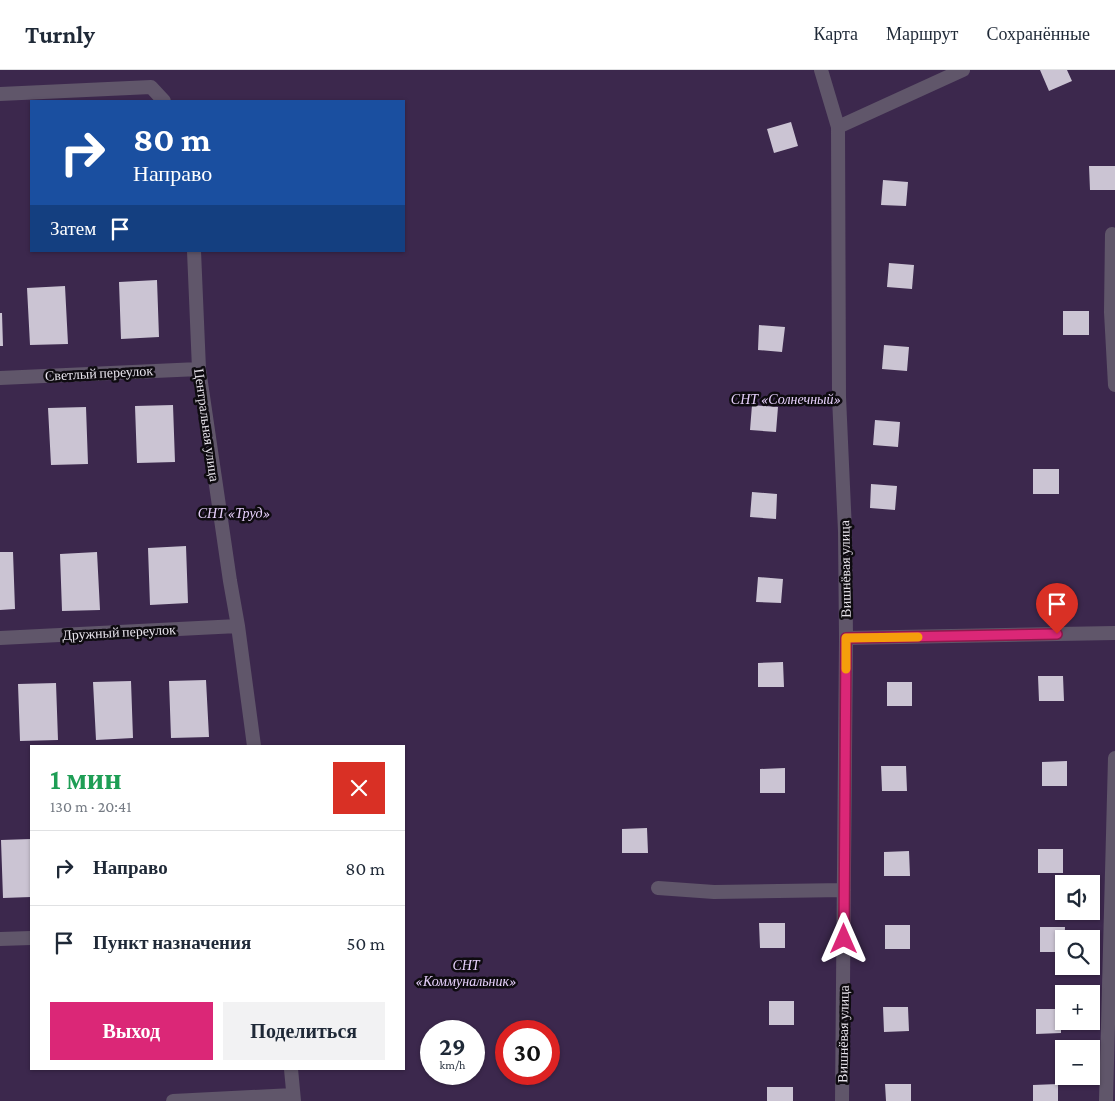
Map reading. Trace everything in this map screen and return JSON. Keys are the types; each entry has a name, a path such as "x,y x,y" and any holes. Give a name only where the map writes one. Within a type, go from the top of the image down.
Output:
{"street":[{"name":"Вишнёвая улица","path":"821,70 838,127 838,397 845,532 846,638 842,1101"},
{"path":"838,127 962,70"},
{"path":"0,94 151,87 163,100"},
{"path":"1112,234 1111,312 1115,385"},
{"name":"Центральная улица","path":"194,252 199,368 254,745"},
{"name":"Светлый переулок","path":"0,378 199,368"},
{"name":"Дружный переулок","path":"0,638 238,626"},
{"path":"846,638 1115,633"},
{"path":"1106,1101 1115,758"},
{"path":"658,888 714,892 844,890"},
{"path":"0,939 30,938"},
{"path":"173,1101 293,1098 291,1070"}],"green space":[{"name":"СНТ «Солнечный»","path":"0,70 1115,70 1115,1101 0,1101"}],"building":[{"path":"1040,70 1067,70 1072,81 1049,91"},
{"path":"791,122 798,146 774,153 767,129"},
{"path":"1089,166 1115,166 1115,190 1090,190"},
{"path":"883,180 908,182 906,206 881,205"},
{"path":"889,263 914,265 912,289 887,287"},
{"path":"157,280 159,337 121,339 119,282"},
{"path":"65,286 68,344 30,345 27,288"},
{"path":"1063,311 1089,311 1089,335 1063,335"},
{"path":"0,313 2,313 3,346 0,346"},
{"path":"759,325 785,327 782,352 758,350"},
{"path":"884,345 909,347 907,371 882,369"},
{"path":"173,405 175,462 137,463 135,406"},
{"path":"752,405 778,407 776,432 750,430"},
{"path":"86,407 88,464 51,465 48,408"},
{"path":"875,420 900,422 898,447 873,445"},
{"path":"1033,469 1059,469 1059,494 1033,494"},
{"path":"871,484 897,486 895,510 870,508"},
{"path":"752,492 777,494 776,519 750,517"},
{"path":"186,546 188,603 150,605 148,548"},
{"path":"0,552 13,552 15,609 0,610"},
{"path":"97,552 100,610 62,611 60,554"},
{"path":"758,577 783,579 781,603 756,602"},
{"path":"783,662 784,687 758,687 758,663"},
{"path":"1038,676 1063,676 1064,701 1039,701"},
{"path":"206,680 209,737 171,738 169,681"},
{"path":"131,681 133,738 96,740 93,682"},
{"path":"887,682 912,682 912,706 887,706"},
{"path":"56,683 58,740 20,741 18,684"},
{"path":"1067,761 1067,786 1042,786 1042,762"},
{"path":"881,766 906,766 907,791 882,791"},
{"path":"785,768 785,793 760,793 760,769"},
{"path":"647,828 648,853 622,853 622,829"},
{"path":"30,839 30,897 3,898 1,840"},
{"path":"1038,849 1063,849 1063,873 1038,873"},
{"path":"909,851 910,876 884,876 884,852"},
{"path":"759,923 785,923 785,948 760,948"},
{"path":"885,925 910,925 910,949 885,949"},
{"path":"1040,927 1065,927 1065,930 1055,930 1055,952 1040,952"},
{"path":"769,1001 794,1001 794,1025 769,1025"},
{"path":"883,1007 908,1007 909,1031 884,1032"},
{"path":"1036,1009 1055,1009 1055,1030 1061,1030 1061,1033 1036,1034"},
{"path":"885,1084 911,1084 911,1101 886,1101"},
{"path":"1033,1085 1058,1085 1058,1101 1033,1101"},
{"path":"767,1087 793,1087 793,1101 767,1101"}],"slow traffic":[{"path":"846,669 846,638 918,637"}],"route":[{"path":"844,939 846,638 1057,634"}],"park label":[{"name":"СНТ «Труд»","path":"234,513"},
{"name":"СНТ «Коммунальник»","path":"466,974"}]}
